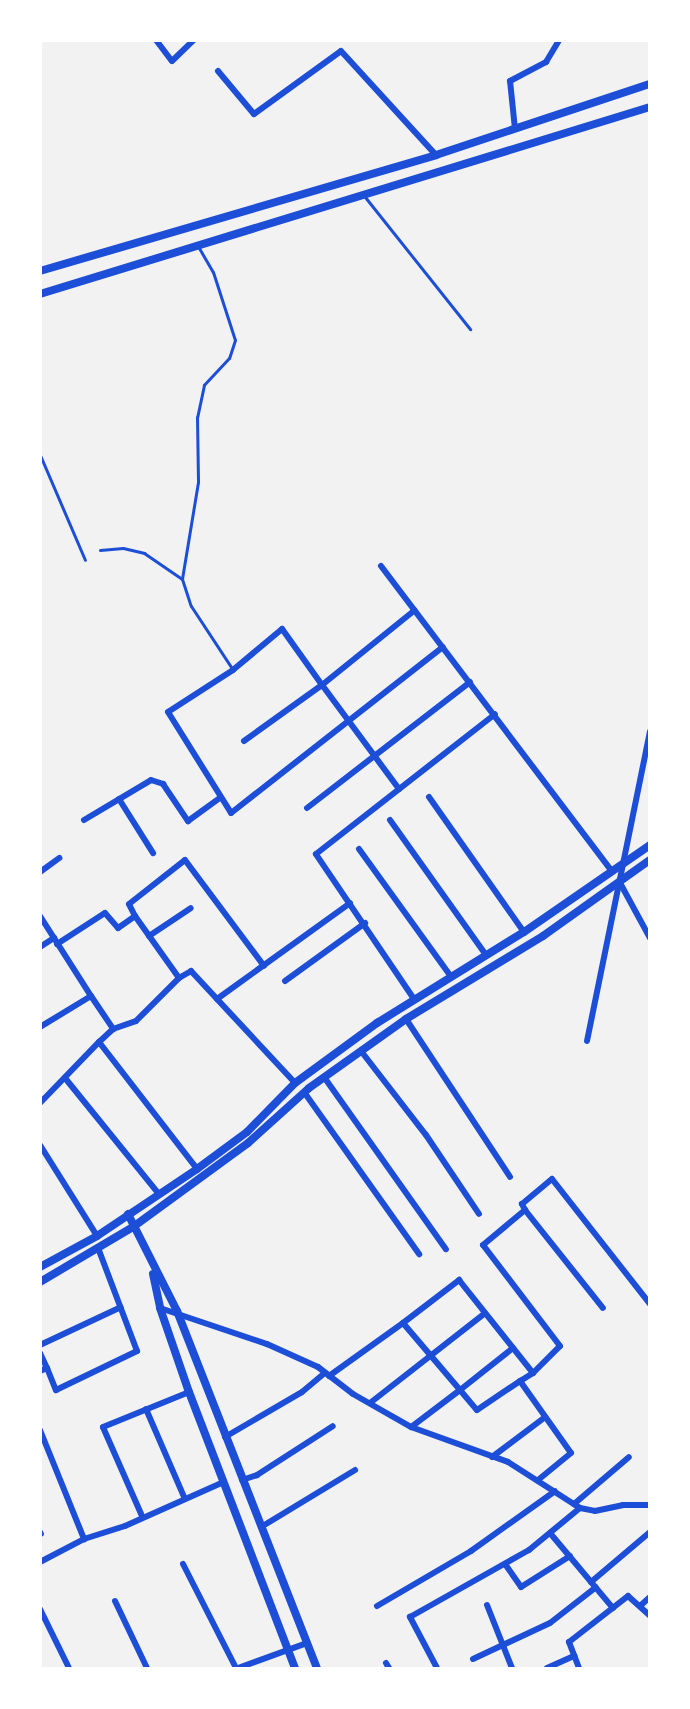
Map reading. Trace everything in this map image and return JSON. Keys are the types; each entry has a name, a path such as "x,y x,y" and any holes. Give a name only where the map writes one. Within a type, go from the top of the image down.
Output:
{"street":[{"path":"156,40 172,61 194,40"},
{"path":"515,129 510,81 546,62 559,40"},
{"path":"218,71 254,114 341,51 436,155"},
{"path":"40,271 436,155 650,84"},
{"path":"40,294 199,248 650,107"},
{"path":"381,566 611,870"},
{"path":"244,741 322,685 415,610"},
{"path":"399,789 348,721 282,629 233,670 168,712 220,798 234,814 348,721 443,647"},
{"path":"307,808 376,758 470,682"},
{"path":"414,999 365,923 316,854 495,714"},
{"path":"587,1041 650,731"},
{"path":"84,820 147,781 159,780 191,821 220,798"},
{"path":"429,797 524,932"},
{"path":"119,799 153,853"},
{"path":"390,820 486,955"},
{"path":"40,1267 97,1236 197,1169 247,1132 296,1083 414,999 524,932 650,844"},
{"path":"360,849 450,975"},
{"path":"40,872 59,858"},
{"path":"40,1282 133,1227 248,1143 304,1092 406,1019 543,936 620,876 650,860"},
{"path":"179,978 129,904 185,861 264,966"},
{"path":"620,876 650,938"},
{"path":"217,999 350,903"},
{"path":"149,936 191,908"},
{"path":"40,947 56,941 105,913 118,928 135,916"},
{"path":"40,916 113,1029"},
{"path":"285,981 365,923"},
{"path":"40,1103 113,1029 136,1021 179,978 191,971 296,1083"},
{"path":"40,1027 91,996"},
{"path":"406,1019 510,1177"},
{"path":"99,1042 197,1169"},
{"path":"361,1051 426,1135 479,1214"},
{"path":"324,1077 446,1249"},
{"path":"65,1078 159,1194"},
{"path":"304,1092 419,1254"},
{"path":"40,1145 97,1236"},
{"path":"603,1308 522,1204 552,1179 650,1305"},
{"path":"403,1323 477,1410 533,1373 560,1346 483,1245 525,1210"},
{"path":"128,1214 151,1265 177,1311 224,1437 317,1668"},
{"path":"40,1353 56,1390 137,1352 98,1248"},
{"path":"151,1265 160,1308 189,1392 295,1668"},
{"path":"224,1437 302,1392 403,1323 459,1280 533,1373"},
{"path":"40,1345 121,1307"},
{"path":"160,1308 177,1311 267,1344 327,1374 370,1404 411,1427 492,1456 538,1480 577,1506 595,1511 623,1505 650,1505"},
{"path":"370,1404 485,1313"},
{"path":"411,1427 513,1348"},
{"path":"40,1371 47,1368"},
{"path":"520,1381 571,1453 538,1480"},
{"path":"142,1516 103,1427 189,1392"},
{"path":"146,1409 184,1497"},
{"path":"492,1456 545,1417"},
{"path":"242,1480 257,1475 333,1426"},
{"path":"40,1430 84,1539"},
{"path":"437,1668 410,1617 505,1564 550,1533 629,1458"},
{"path":"261,1527 355,1470"},
{"path":"40,1562 84,1539 125,1526 184,1497 224,1482"},
{"path":"376,1606 471,1551 555,1491"},
{"path":"473,1659 503,1647 550,1623 650,1532"},
{"path":"550,1533 614,1608"},
{"path":"505,1564 521,1587 570,1556"},
{"path":"183,1564 237,1668 286,1648 307,1643"},
{"path":"579,1668 569,1642 628,1596 650,1616"},
{"path":"640,1606 650,1597"},
{"path":"115,1601 147,1668"},
{"path":"487,1605 512,1668"},
{"path":"40,1609 69,1668"},
{"path":"547,1668 574,1656"}],"lane":[{"path":"365,197 470,329"},
{"path":"199,248 213,272 236,340 229,358 204,385 197,417 198,482 182,579 191,606 233,670"},
{"path":"40,455 84,560"},
{"path":"100,550 123,548 144,553 182,579"}]}
